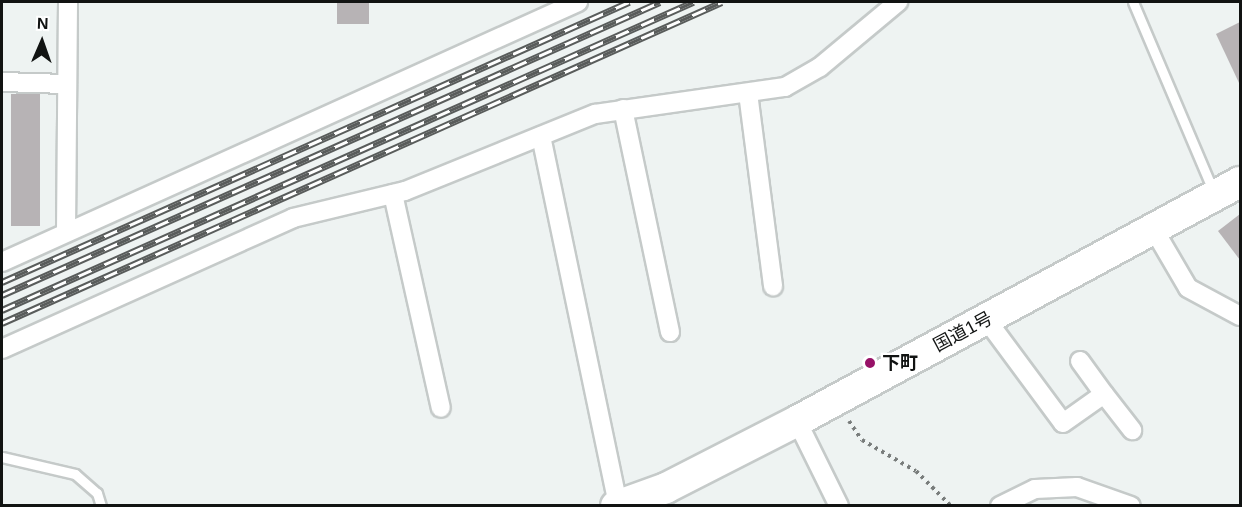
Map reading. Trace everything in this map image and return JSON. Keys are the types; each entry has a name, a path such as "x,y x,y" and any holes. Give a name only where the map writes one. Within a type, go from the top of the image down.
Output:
{"highway":[{"name":"国道1号","path":"617,505 671,497 797,421 1228,189"}],"street":[{"path":"66,232 68,2"},
{"path":"2,262 578,2"},
{"path":"2,349 293,218 393,194 541,136 623,109 785,87 820,67 898,2"},
{"path":"2,82 67,84"},
{"path":"748,93 773,286"},
{"path":"623,109 670,332"},
{"path":"541,136 617,505"},
{"path":"393,194 441,408"},
{"path":"1153,228 1188,288 1240,316"},
{"path":"986,319 1063,423 1104,393"},
{"path":"1080,361 1132,429"},
{"path":"797,421 839,506"},
{"path":"1000,506 1035,489 1077,487 1131,506"}],"lane":[{"path":"1133,2 1228,189"},
{"path":"2,457 75,474 97,493 101,506"}],"path":[{"path":"836,400 861,440 916,471 951,506"}],"building":[{"path":"337,2 369,2 369,24 337,24"},
{"path":"1240,22 1240,85 1216,34"},
{"path":"11,94 40,94 40,226 11,226"},
{"path":"1240,214 1240,260 1218,231"}],"railway":[{"path":"2,282 629,2"},
{"path":"2,295 660,2"},
{"path":"2,310 693,2"},
{"path":"2,323 722,2"}],"place":[{"name":"下町","path":"870,363"}]}
